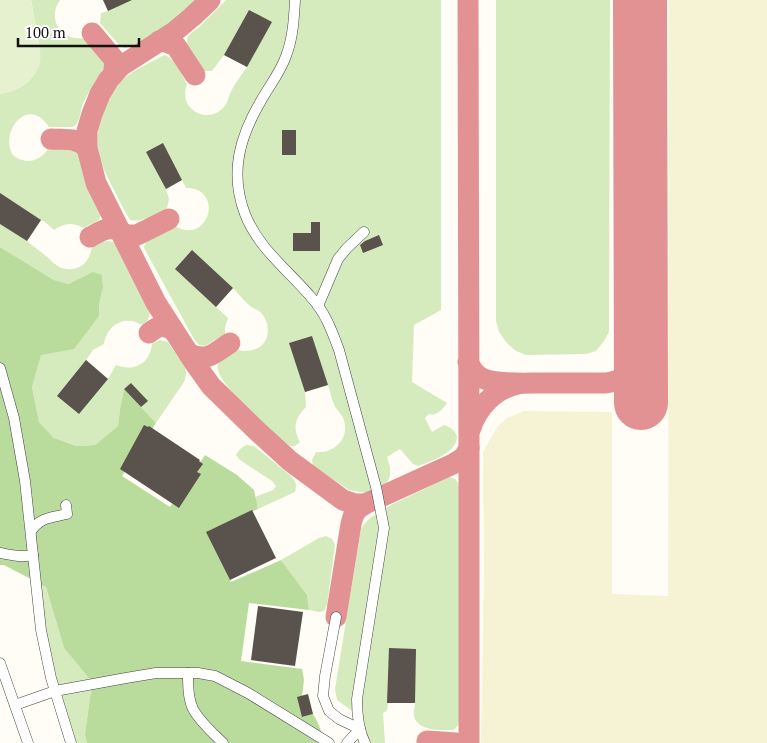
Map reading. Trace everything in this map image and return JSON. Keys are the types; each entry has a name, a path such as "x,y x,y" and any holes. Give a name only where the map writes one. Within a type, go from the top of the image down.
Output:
{"lane":[{"path":"295,0 294,24 286,57 280,71 251,118 243,137 239,158 238,189 253,231 263,246 312,298 324,314 332,331 339,350 376,487 384,528 357,699 357,718 365,743"},
{"path":"318,306 338,260 346,248 364,232"},
{"path":"0,368 15,427 25,481 41,630 51,678 71,743"},
{"path":"31,531 37,523 47,518 66,514 66,504"},
{"path":"0,553 26,557 33,555"},
{"path":"336,617 323,696 329,711 339,719 360,729"},
{"path":"0,663 28,743"},
{"path":"15,705 55,691 156,673 198,673 215,676 248,693 329,743"},
{"path":"188,673 189,695 193,709 223,743"},
{"path":"347,743 360,729"}],"shaded area":[{"path":"669,0 767,0 767,743 481,743 484,569 483,452 498,426 507,418 524,411 612,412 612,594 668,596"}],"green space":[{"path":"0,0 31,0 41,56 38,68 30,80 13,91 0,94"},
{"path":"31,0 60,0 55,14 58,27 68,36 83,38 103,60 104,67 84,101 78,121 73,127 49,127 41,118 33,114 25,115 13,126 9,145 12,154 20,159 29,161 39,158 50,145 69,149 78,154 87,186 101,212 99,220 83,228 68,224 54,230 41,220 27,241 61,268 67,269 78,268 86,262 92,246 106,241 115,242 117,245 150,312 148,320 142,325 129,321 117,323 109,331 104,344 93,350 86,360 108,379 116,365 135,367 140,365 148,357 152,344 160,340 168,342 186,371 184,382 156,423 141,407 147,400 131,383 124,389 118,426 95,445 76,446 54,438 39,422 32,387 41,354 99,316 103,286 102,275 69,284 54,280 0,247 0,94 21,87 29,81 40,51"},
{"path":"103,0 196,0 154,34 135,45 125,48 120,46 100,23 101,13 108,11"},
{"path":"226,0 441,0 441,310 414,325 412,382 447,403 439,412 429,414 425,418 432,432 444,425 453,430 457,438 448,452 418,466 413,464 400,449 387,457 390,467 388,481 382,486 366,493 349,490 313,466 312,460 316,452 328,451 334,448 339,444 345,433 344,420 335,406 328,385 305,392 306,407 299,415 295,428 300,442 295,446 290,446 282,441 231,391 222,379 218,369 219,362 238,350 247,351 261,346 268,333 263,315 251,307 233,288 216,307 228,318 225,334 205,346 199,345 144,248 145,243 152,236 161,231 175,226 187,230 197,228 204,223 208,215 209,205 206,197 198,190 186,188 182,180 166,189 169,199 167,208 144,219 130,220 108,179 101,160 98,132 110,95 127,76 164,55 172,59 187,84 185,97 192,109 201,114 210,115 219,111 227,103 229,95 247,67 224,55 212,71 204,71 187,44 187,38 191,33"},
{"path":"496,0 610,0 609,332 596,351 586,354 526,355 516,351 507,343 499,332 496,321"},
{"path":"0,247 54,280 69,284 93,272 102,275 103,287 99,305 99,316 74,349 41,355 32,387 39,422 54,438 76,446 95,445 118,426 124,389 156,423 122,476 170,507 205,455 237,475 254,490 258,509 208,531 231,582 281,560 307,595 309,610 249,603 241,661 302,669 304,680 302,696 303,717 313,714 326,743 87,743 85,734 92,682 64,648 46,587 4,565 0,565"},
{"path":"246,445 254,446 291,476 296,483 295,492 258,509 255,497 273,490 276,486 272,481 240,460 236,455"},
{"path":"449,477 456,480 459,488 460,717 458,725 454,730 431,729 420,725 416,721 414,716 415,703 388,703 387,711 383,713 385,743 357,743 366,731 351,710 337,700 335,689 361,529 371,517 391,505"},
{"path":"326,536 332,539 335,545 327,605 324,611 319,612 309,610 307,595 281,560 319,538"},
{"path":"41,584 46,587 64,648 92,682 85,734 87,743 76,743 64,707 52,662 43,613"}],"building":[{"path":"103,0 132,0 108,11"},
{"path":"249,10 272,22 247,67 224,55"},
{"path":"282,130 296,130 296,155 282,155"},
{"path":"163,143 182,180 166,189 146,152"},
{"path":"0,193 41,220 27,241 0,224"},
{"path":"311,222 320,222 320,251 293,251 293,233 311,233"},
{"path":"379,235 383,245 363,253 360,245"},
{"path":"192,250 233,288 216,307 175,269"},
{"path":"312,336 328,385 305,392 289,343"},
{"path":"86,360 108,379 79,414 57,396"},
{"path":"131,383 148,401 141,407 124,389"},
{"path":"144,425 149,426 200,460 203,464 197,472 201,474 179,508 120,469"},
{"path":"252,510 276,558 230,580 206,532"},
{"path":"258,606 303,612 295,666 251,660"},
{"path":"389,648 416,649 415,703 387,703"},
{"path":"308,694 313,714 302,717 297,697"}],"taxiway":[{"path":"210,0 174,32 121,66 109,79 100,94 87,131 87,148 96,183 156,303 211,386 290,461 343,500 355,504 365,504"},
{"path":"468,0 469,743"},
{"path":"92,33 113,58 115,62 113,75"},
{"path":"159,41 176,46 195,75"},
{"path":"51,139 75,141 87,148"},
{"path":"120,231 127,235 137,235 169,219"},
{"path":"90,237 107,229 119,230"},
{"path":"149,333 160,327 173,330"},
{"path":"188,353 200,357 210,356 230,343"},
{"path":"468,362 473,371 485,380 518,383 606,383 626,376 641,359"},
{"path":"470,430 477,414 494,395 501,390 518,384"},
{"path":"336,617 351,524 355,512 365,504 453,464 464,457 469,448"},
{"path":"427,741 456,743"}],"runway":[{"path":"640,0 641,403"}]}
